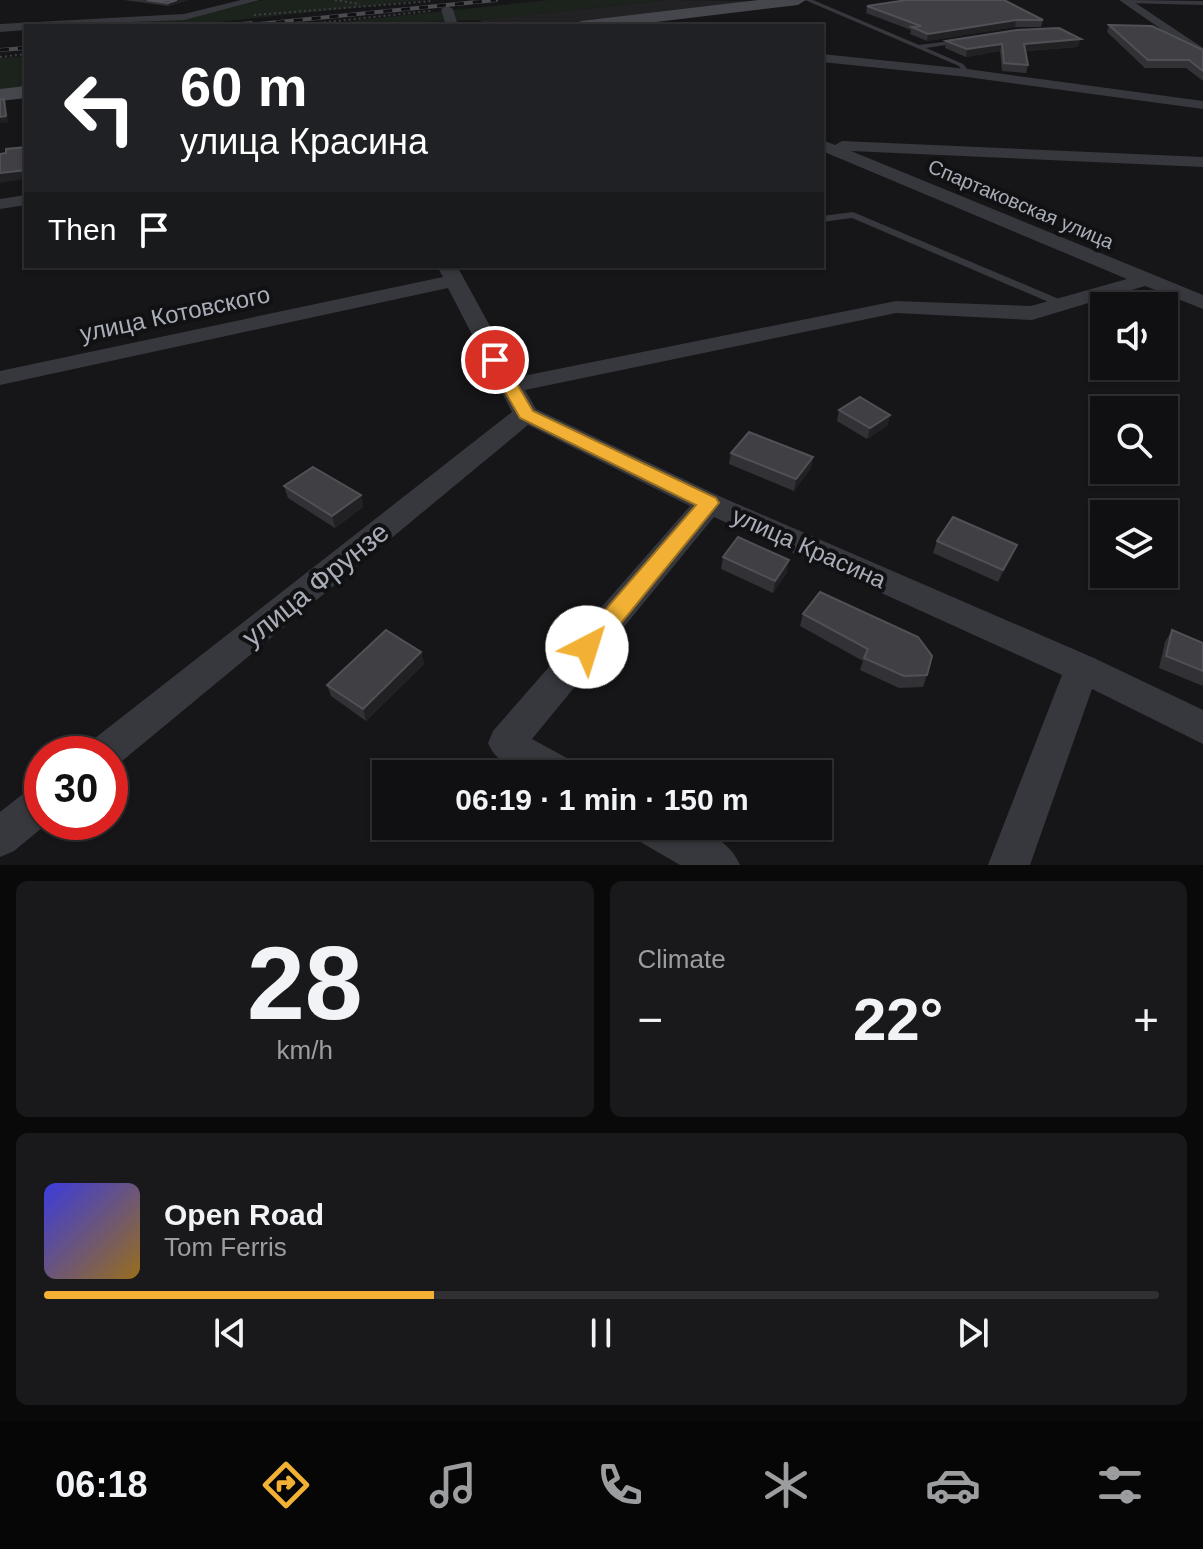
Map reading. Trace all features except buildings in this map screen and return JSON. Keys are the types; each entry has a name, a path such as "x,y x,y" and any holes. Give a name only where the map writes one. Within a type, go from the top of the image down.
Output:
{"street":[{"path":"67,24 184,17 255,0"},
{"path":"598,24 798,0"},
{"path":"1126,1 1201,51"},
{"path":"443,5 451,24"},
{"path":"0,28 24,26"},
{"path":"1166,28 1191,28"},
{"path":"824,58 967,73 1203,105"},
{"path":"0,95 24,92"},
{"path":"824,145 1203,162"},
{"name":"Спартаковская улица","path":"824,145 1203,303"},
{"path":"0,204 24,200"},
{"path":"451,273 508,386 526,414"},
{"name":"улица Котовского","path":"0,378 451,273"},
{"path":"508,386 896,307 1032,313 1145,280"},
{"name":"улица Красина","path":"526,414 709,503 1082,668 1203,728"},
{"name":"улица Фрунзе","path":"125,736 526,414"},
{"path":"536,760 506,743 709,503"},
{"path":"1009,865 1082,668"},
{"path":"0,837 24,818"},
{"path":"675,840 719,865"}],"lane":[{"path":"808,0 963,66 967,73"},
{"path":"1126,1 1203,3"},
{"path":"919,47 974,38"},
{"path":"824,219 853,215 1062,304"}],"path":[{"path":"335,0 370,4"},
{"path":"365,0 370,4"},
{"path":"254,15 395,1 443,5"},
{"path":"383,7 411,2"},
{"path":"306,24 443,5"},
{"path":"0,57 24,54"}],"shaded area":[{"path":"263,0 426,0 199,24 107,24 186,18"},
{"path":"549,0 667,0 480,20 323,24"},
{"path":"667,0 762,1 569,24 484,24 480,20"},
{"path":"24,56 24,90 0,93 0,58"}],"railway":[{"path":"260,24 496,0"},
{"path":"241,24 251,23"},
{"path":"0,50 24,48"}],"route":[{"path":"495,360 526,414 709,503 587,647"}]}
